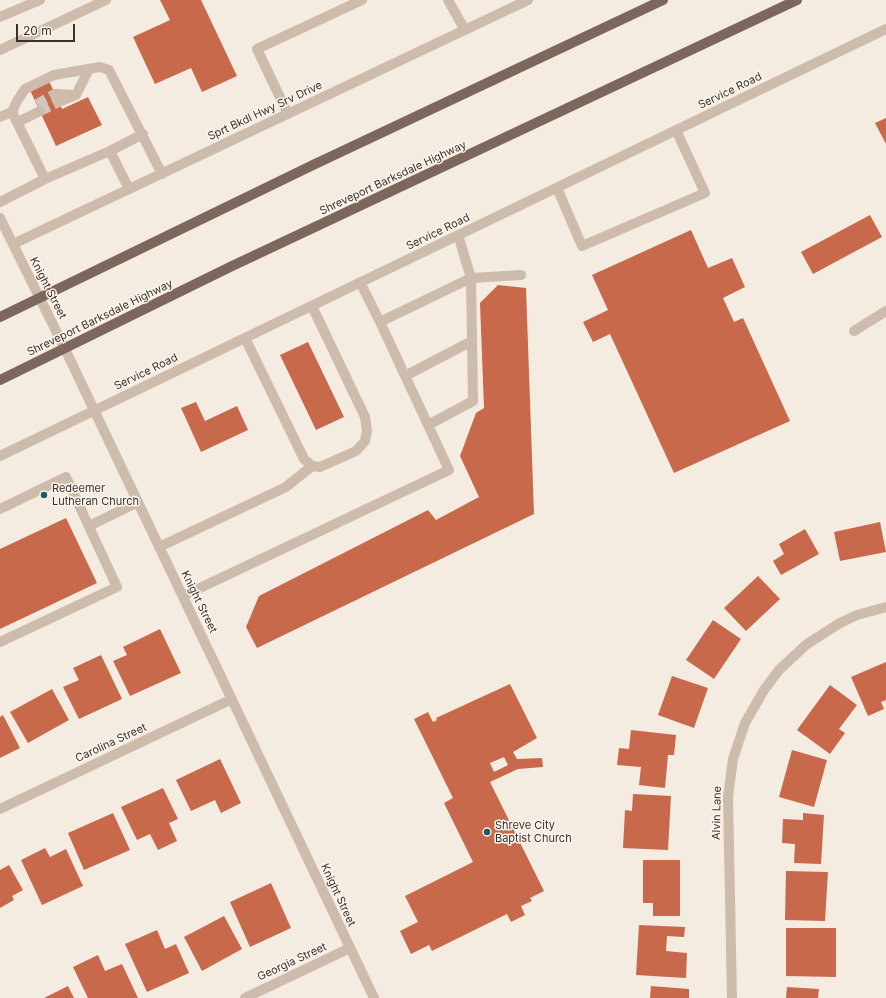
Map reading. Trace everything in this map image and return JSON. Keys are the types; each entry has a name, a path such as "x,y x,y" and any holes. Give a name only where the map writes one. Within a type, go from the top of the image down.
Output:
{"main road":[{"path":"0,317 320,162 663,0"},
{"name":"Shreveport Barksdale Highway","path":"0,380 230,267 797,0"}],"street":[{"path":"0,17 40,0"},
{"path":"0,50 106,0"},
{"path":"288,114 257,49 362,0"},
{"path":"448,0 465,30"},
{"name":"Sprt Bkdl Hwy Srv Drive","path":"13,244 528,0"},
{"name":"Service Road","path":"0,456 886,29"},
{"path":"0,118 12,112 25,89 54,75 100,67 109,70 143,134 162,174"},
{"path":"76,95 58,101 76,95 89,69"},
{"path":"18,122 30,117 40,110"},
{"path":"12,112 45,179"},
{"path":"557,188 582,246 705,193 676,130"},
{"path":"0,202 45,179 110,151 143,134"},
{"path":"110,151 129,189"},
{"name":"Knight Street","path":"0,218 65,348 374,998"},
{"path":"428,425 473,401 471,278 458,235"},
{"path":"380,322 471,278 521,274"},
{"path":"183,596 449,470 360,282"},
{"path":"245,338 304,459 312,466 320,467 356,451 365,441 367,431 365,417 312,306"},
{"path":"854,331 886,311"},
{"path":"405,376 472,342"},
{"path":"159,547 286,487 312,466"},
{"path":"0,509 66,477 117,587 0,642"},
{"path":"89,526 138,502"},
{"name":"Alvin Lane","path":"732,998 728,797 733,759 745,723 764,690 779,670 807,644 840,623 857,615 886,607"},
{"name":"Carolina Street","path":"0,809 232,699"},
{"name":"Georgia Street","path":"245,998 350,948"}],"building":[{"path":"160,0 201,0 237,76 202,92 191,68 155,84 133,37 170,20"},
{"path":"49,81 62,109 88,97 102,125 56,146 30,90"},
{"path":"886,118 886,144 875,123"},
{"path":"870,215 882,237 813,274 801,252"},
{"path":"691,230 708,268 732,258 745,287 723,298 734,322 743,318 790,421 674,473 610,334 593,342 583,322 608,310 592,275"},
{"path":"498,285 526,288 534,514 257,648 246,627 259,596 428,510 436,520 479,497 460,456 476,413 484,408 480,303"},
{"path":"308,342 344,417 316,430 280,355"},
{"path":"196,402 205,421 237,406 248,430 201,452 181,408"},
{"path":"66,518 97,583 0,629 0,549"},
{"path":"880,522 886,552 840,561 834,532"},
{"path":"805,529 819,554 781,575 773,561 784,554 779,544"},
{"path":"758,576 780,599 746,631 724,608"},
{"path":"713,620 741,639 714,679 686,660"},
{"path":"160,629 181,673 130,696 113,661 127,655 123,647"},
{"path":"101,655 122,699 79,719 63,687 79,680 73,668"},
{"path":"886,662 886,700 881,702 884,709 868,716 851,677"},
{"path":"672,676 708,688 694,728 658,715"},
{"name":"Shreve City Baptist Church","path":"510,684 537,738 513,752 517,759 542,758 543,767 518,769 490,782 544,891 530,898 532,901 521,906 525,915 511,922 507,914 432,951 429,945 411,954 400,931 418,922 405,896 473,862 444,803 453,798 414,719 428,712 433,722 437,720 436,718","holes":["504,757 508,765 494,772 490,763"]},
{"path":"830,685 857,705 839,729 845,733 830,754 797,730"},
{"path":"52,689 69,720 28,743 10,712"},
{"path":"3,715 20,748 0,758 0,717"},
{"path":"631,730 676,735 674,755 668,755 665,788 639,785 641,767 617,765 619,748 629,749"},
{"path":"792,750 827,760 814,807 779,797"},
{"path":"220,759 241,803 221,813 215,800 191,811 176,780"},
{"path":"163,788 178,819 169,823 177,841 158,850 150,834 137,840 121,807"},
{"path":"633,794 671,796 668,850 623,848 625,810 632,811"},
{"path":"113,813 130,850 84,870 68,833"},
{"path":"803,813 824,815 821,864 794,863 795,844 782,843 783,819 803,820"},
{"path":"45,848 50,857 66,849 83,886 42,905 21,860"},
{"path":"643,860 680,860 680,916 653,916 653,903 643,903"},
{"path":"9,865 23,890 12,896 14,900 0,908 0,870"},
{"path":"786,871 828,872 825,921 785,920"},
{"path":"271,883 291,928 250,947 230,902"},
{"path":"224,916 242,949 202,971 184,937"},
{"path":"639,925 685,927 684,937 667,936 666,951 687,953 686,978 636,975"},
{"path":"786,928 836,928 836,977 786,976"},
{"path":"157,930 165,949 176,944 189,973 147,992 125,944"},
{"path":"98,955 105,971 122,964 138,998 88,998 73,967"},
{"path":"68,986 74,998 44,998"},
{"path":"651,986 689,989 689,998 650,998"},
{"path":"787,987 819,989 818,998 786,998"}],"tunnel":[{"path":"37,104 55,94"},
{"path":"40,111 59,102"}],"place":[{"name":"Redeemer Lutheran Church","path":"44,495"},
{"name":"Shreve City Baptist Church","path":"487,832"}]}
